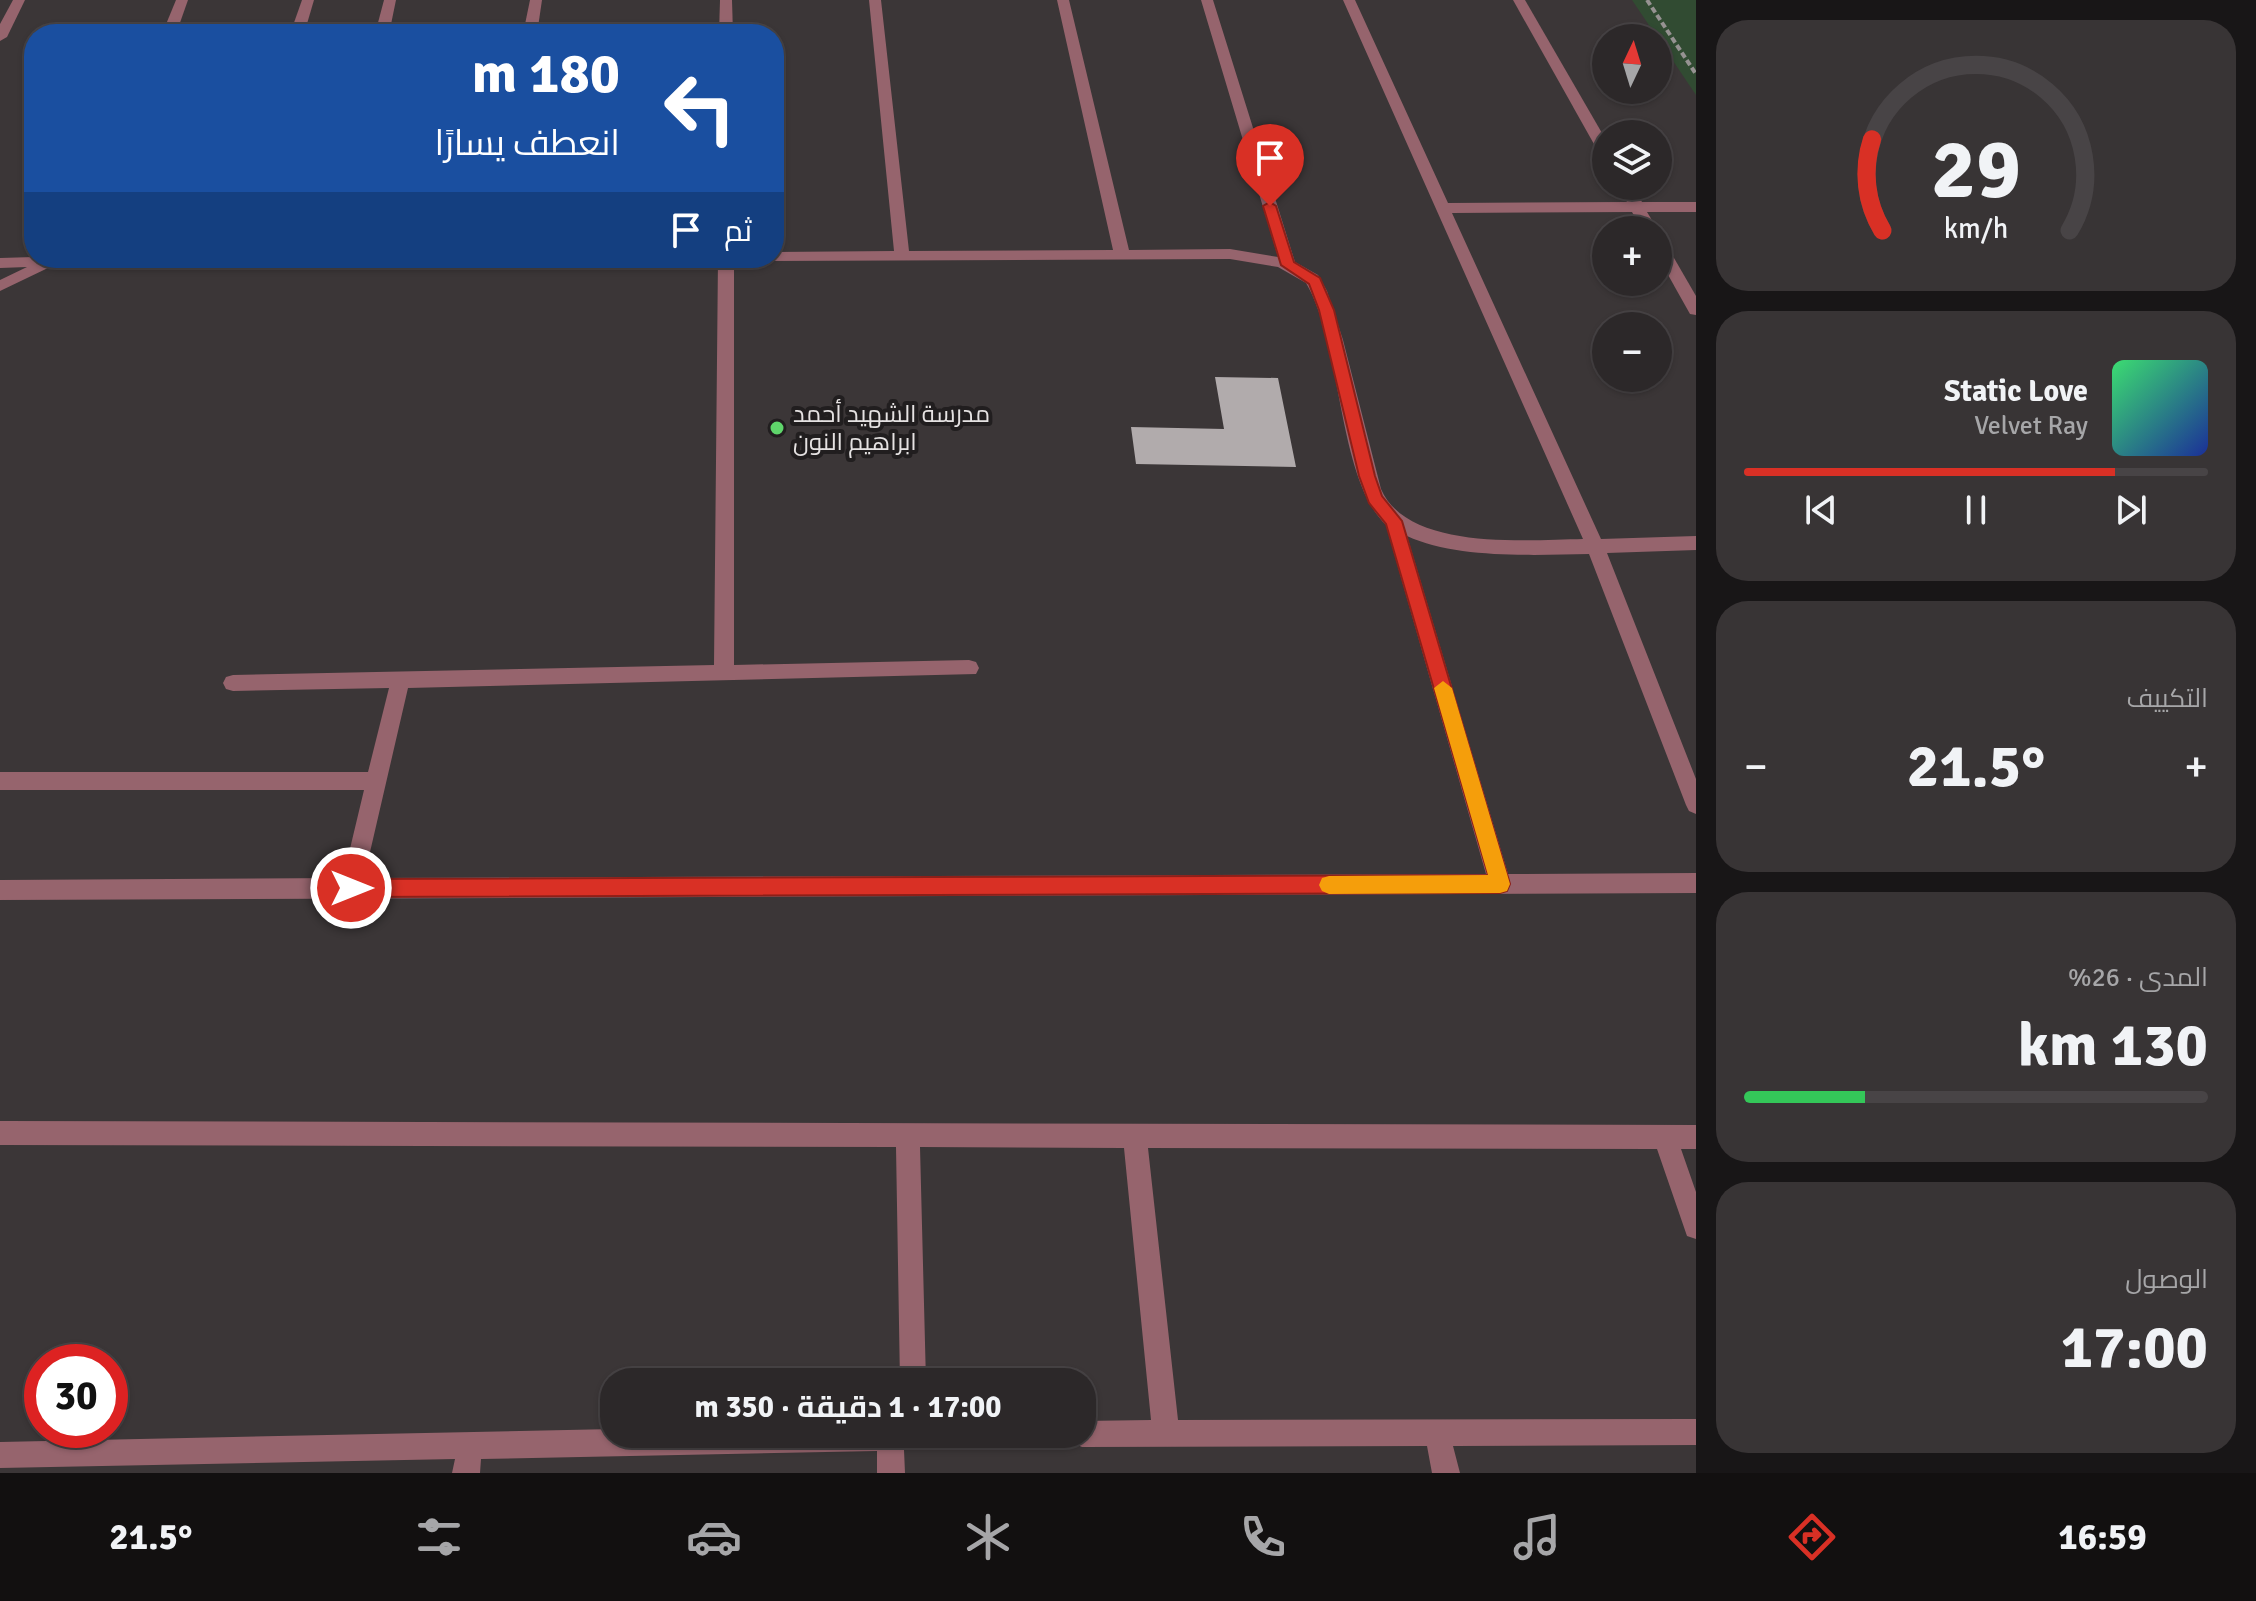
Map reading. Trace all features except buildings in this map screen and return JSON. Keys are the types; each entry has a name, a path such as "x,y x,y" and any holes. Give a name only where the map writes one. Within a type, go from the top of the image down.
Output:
{"street":[{"path":"0,37 19,0"},
{"path":"173,24 182,0"},
{"path":"300,24 308,0"},
{"path":"384,24 390,0"},
{"path":"532,24 536,0"},
{"path":"726,0 726,24"},
{"path":"875,0 902,256"},
{"path":"1063,0 1122,254"},
{"path":"1207,0 1288,265"},
{"path":"1349,0 1594,544 1696,805"},
{"path":"1519,0 1592,128"},
{"path":"1633,200 1642,216"},
{"path":"1443,208 1696,207"},
{"path":"784,257 1230,254 1288,265 1315,281 1367,476 1375,499 1394,521 1415,533 1452,542 1696,543"},
{"path":"0,263 24,262"},
{"path":"0,286 38,268"},
{"path":"724,674 726,268"},
{"path":"1672,268 1696,310"},
{"path":"1394,521 1500,884"},
{"path":"233,683 969,668"},
{"path":"351,888 400,681"},
{"path":"0,781 375,781"},
{"path":"0,890 1696,883"},
{"path":"0,1133 1696,1137"},
{"path":"908,1136 913,1368"},
{"path":"1135,1136 1166,1433"},
{"path":"1665,1137 1696,1227"},
{"path":"1437,1432 1446,1473"},
{"path":"1096,1434 1696,1432"},
{"path":"0,1455 73,1463 470,1445 600,1442"},
{"path":"466,1473 470,1445"},
{"path":"891,1473 901,1448"}],"path":[{"path":"1647,0 1696,74"}],"green space":[{"path":"1632,0 1696,0 1696,95 1672,59 1672,24 1648,24"}],"slow traffic":[{"path":"1329,885 1500,884 1443,688"}],"place":[{"name":"مدرسة الشهيد أحمد ابراهيم النون","path":"777,428"}],"route":[{"path":"351,888 1500,884 1394,521 1375,499 1367,476 1326,310 1315,281 1288,265 1270,206"}]}
